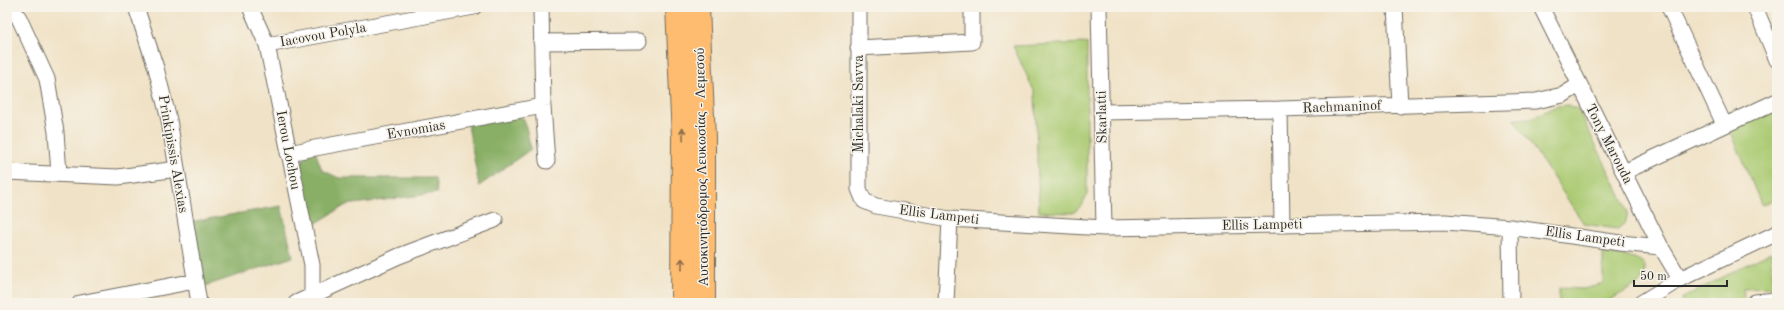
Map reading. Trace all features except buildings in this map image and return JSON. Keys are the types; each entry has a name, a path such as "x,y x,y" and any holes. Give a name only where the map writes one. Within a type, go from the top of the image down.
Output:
{"highway":[{"name":"Αυτοκινητόδρομος Λευκωσίας - Λεμεσού","path":"677,7 683,138 682,303"},
{"name":"Αυτοκινητόδρομος Λευκωσίας - Λεμεσού","path":"698,7 704,138 704,303"},
{"path":"704,138 707,7"}],"street":[{"name":"Prinkipissis Alexias","path":"136,7 156,68 169,120 199,303"},
{"name":"Ierou Lochou","path":"250,7 267,45 312,265 312,297"},
{"name":"Iacovou Polyla","path":"267,45 474,7"},
{"path":"541,7 543,106 547,161"},
{"name":"Michalaki Savva","path":"859,7 858,48 860,189 864,201"},
{"path":"858,48 972,42 972,7"},
{"name":"Skarlatti","path":"1099,7 1104,228"},
{"path":"1395,7 1400,106"},
{"name":"Tony Marouda","path":"1541,7 1661,247 1680,279"},
{"path":"1670,7 1724,124"},
{"path":"1755,7 1777,60"},
{"path":"12,17 47,79 56,132 59,174"},
{"path":"541,42 639,41"},
{"name":"Rachmaninof","path":"1102,112 1280,110 1536,101 1563,95 1579,85"},
{"path":"1624,172 1724,124 1777,101"},
{"name":"Evnomias","path":"288,153 543,106"},
{"path":"1280,110 1282,224"},
{"path":"7,172 118,177 177,169"},
{"name":"Ellis Lampeti","path":"864,201 876,206 950,219 1104,228 1445,222 1510,227 1620,243 1661,247"},
{"path":"946,303 950,219"},
{"path":"296,303 399,256 495,220"},
{"path":"1510,227 1511,303"},
{"path":"1641,303 1680,279 1777,233"},
{"path":"80,303 195,281"},
{"path":"1755,302 1777,300"}],"green space":[{"path":"1087,43 1087,196 1080,207 1073,213 1039,212 1035,93 1013,46"},
{"path":"1568,105 1578,109 1626,206 1628,213 1625,224 1617,229 1584,224 1514,119 1530,119 1556,106"},
{"path":"1777,105 1777,200 1761,204 1729,127"},
{"path":"517,116 524,119 531,149 479,186 468,125"},
{"path":"315,151 322,170 339,178 435,178 437,193 346,205 310,227 299,165 307,155"},
{"path":"281,206 293,257 202,287 190,222"},
{"path":"1771,252 1773,287 1743,288 1745,303 1682,303 1681,299"},
{"path":"1603,253 1634,258 1642,262 1645,267 1645,274 1641,282 1605,303 1559,303 1559,288 1584,289 1603,283"}]}
